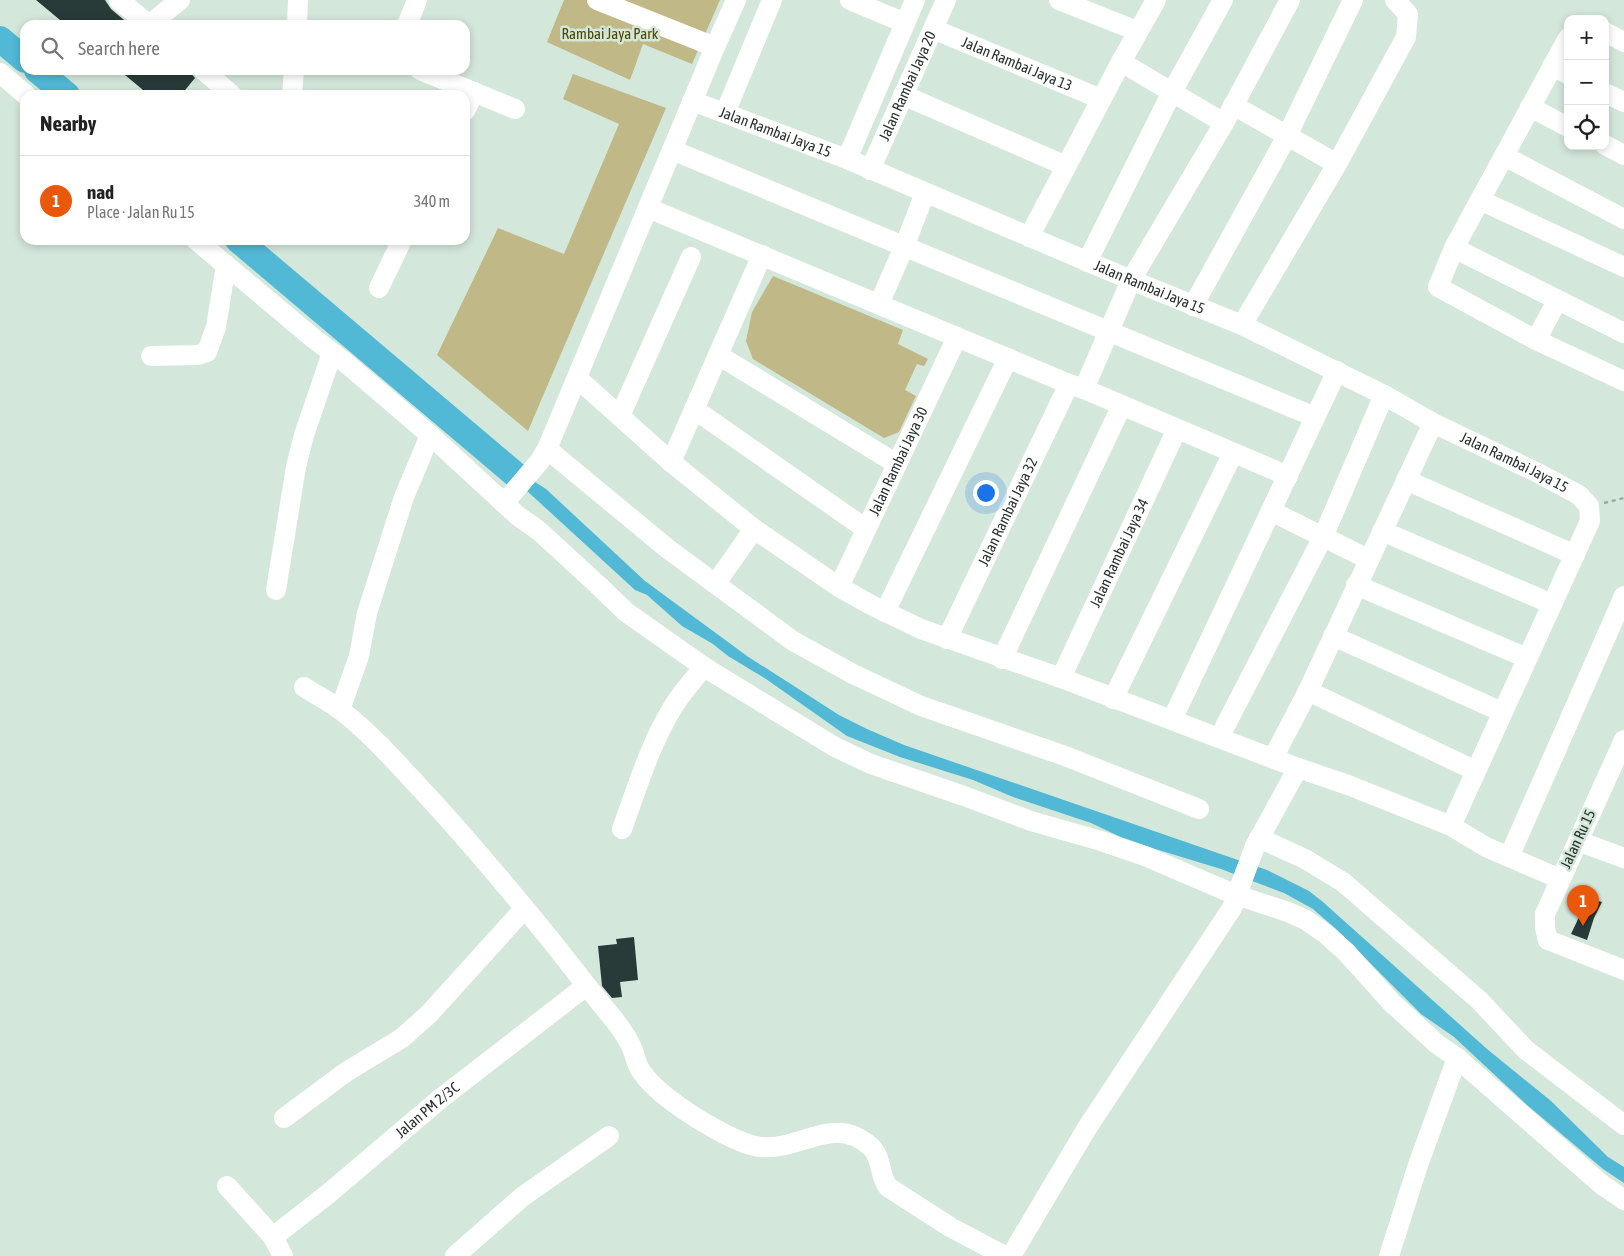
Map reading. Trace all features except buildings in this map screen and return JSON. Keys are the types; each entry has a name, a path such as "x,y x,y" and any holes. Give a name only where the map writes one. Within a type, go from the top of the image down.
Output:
{"street":[{"path":"119,0 143,20"},
{"path":"155,20 180,0"},
{"path":"409,20 417,0"},
{"path":"597,0 715,47"},
{"path":"508,498 543,455 736,0"},
{"path":"725,113 772,0"},
{"path":"850,0 905,23"},
{"name":"Jalan Rambai Jaya 20","path":"847,159 915,0"},
{"name":"Jalan Rambai Jaya 20","path":"870,170 946,0"},
{"path":"1059,0 1137,31"},
{"path":"1029,237 1120,62 1156,0"},
{"path":"1087,262 1172,92 1223,0"},
{"name":"Jalan Rambai Jaya 32","path":"947,639 1076,386 1108,332 1131,280 1224,123 1290,0"},
{"path":"1193,306 1287,136 1353,0"},
{"path":"1242,325 1337,164 1406,37 1408,14 1395,0"},
{"name":"Jalan Rambai Jaya 13","path":"933,29 1101,99"},
{"path":"1609,34 1624,42"},
{"path":"1564,54 1560,70 1530,107 1454,248 1438,287 1536,340 1624,381"},
{"path":"1120,62 1224,123"},
{"path":"0,73 20,90"},
{"path":"209,75 226,90"},
{"path":"292,90 294,75"},
{"path":"432,75 469,90"},
{"path":"470,90 515,109"},
{"path":"470,100 474,92"},
{"path":"1609,94 1624,102"},
{"path":"904,95 1066,166"},
{"name":"Jalan Rambai Jaya 15","path":"692,101 847,159 1087,262 1242,325 1384,395 1433,423 1536,472 1579,495 1589,506 1590,521 1575,556"},
{"path":"1233,105 1337,164"},
{"path":"1530,107 1564,125"},
{"path":"1609,147 1624,155"},
{"path":"672,150 1315,417"},
{"path":"1504,156 1624,219"},
{"path":"879,304 925,193"},
{"path":"1480,200 1624,268"},
{"path":"648,208 1288,476"},
{"path":"202,245 508,498 518,516 538,530 626,612 704,667 835,746 871,764 1031,821 1101,841 1238,889 1306,920 1326,934 1346,952 1392,1003 1437,1044 1456,1058 1601,1184 1624,1200"},
{"path":"379,288 400,245"},
{"path":"1454,248 1624,333"},
{"path":"671,462 762,255"},
{"path":"620,416 690,257"},
{"path":"151,356 198,355 207,352 216,327 226,265"},
{"path":"1536,340 1557,301"},
{"name":"Jalan Rambai Jaya 30","path":"839,587 957,337"},
{"path":"276,590 296,468 304,435 332,353"},
{"path":"718,355 897,464"},
{"path":"885,612 1008,358"},
{"path":"1172,720 1337,371"},
{"path":"577,378 671,462 754,529 839,587 885,612 947,639 1061,678 1298,768 1348,785 1451,826 1486,846 1560,879"},
{"path":"1219,738 1323,537 1384,395"},
{"path":"1002,659 1122,405"},
{"path":"694,409 866,529"},
{"path":"1274,758 1308,691 1433,423"},
{"name":"Jalan Rambai Jaya 34","path":"1061,678 1177,429"},
{"path":"340,710 359,656 367,613 402,506 430,435"},
{"path":"1113,699 1233,453"},
{"path":"543,455 793,641 853,674 921,706 1065,756 1199,809"},
{"path":"1406,480 1575,556 1451,826"},
{"path":"1271,511 1368,559"},
{"path":"716,583 754,529"},
{"path":"1382,531 1552,604"},
{"path":"1356,585 1527,658"},
{"path":"1509,857 1624,596"},
{"path":"1333,636 1502,712"},
{"path":"622,828 660,731 673,706 704,667"},
{"path":"304,687 340,710 365,731 448,818 622,1029 632,1047 640,1070 651,1083 674,1103 730,1137 755,1146 777,1147 830,1133 844,1132 858,1137 873,1148 878,1158 882,1180 888,1187 950,1227 1005,1256"},
{"path":"1308,691 1476,771"},
{"name":"Jalan Ru 15","path":"1624,740 1545,914 1544,928 1548,940 1624,970"},
{"path":"1011,1256 1087,1128 1232,908 1257,842 1298,768"},
{"path":"1578,841 1624,858"},
{"path":"1257,842 1305,859 1343,882 1479,1000 1526,1050 1624,1125"},
{"path":"284,1118 346,1072 402,1038 429,1014 524,909"},
{"name":"Jalan PM 2/3C","path":"272,1237 328,1194 440,1099 586,986"},
{"path":"1389,1256 1418,1165 1456,1058"},
{"path":"455,1256 522,1197 609,1136"},
{"path":"227,1186 272,1237 283,1256"}],"green space":[{"name":"Rambai Jaya Park","path":"564,0 720,0 692,64 643,44 630,80 547,42"},
{"path":"573,74 666,108 528,431 437,355 498,228 564,254 619,124 563,99"},
{"path":"773,276 903,330 898,344 928,359 924,366 917,364 905,390 916,396 899,432 884,438 753,359 746,341 752,312"}],"water":[{"path":"507,464 546,489 645,581 747,656 839,715 904,745 1267,870 1309,891 1487,1049 1551,1101 1608,1157 1624,1167 1624,1183 1603,1169 1527,1105 1454,1037 1421,1014 1337,930 1313,909 1284,893 1221,869 1129,841 1091,823 1013,797 973,780 900,757 847,736 766,679 682,626 647,595 635,590 502,468"}],"waterway":[{"path":"0,39 20,56"},
{"path":"43,75 61,90"},
{"path":"244,245 517,476"}],"place":[{"name":"nad","path":"1583,926"}]}
